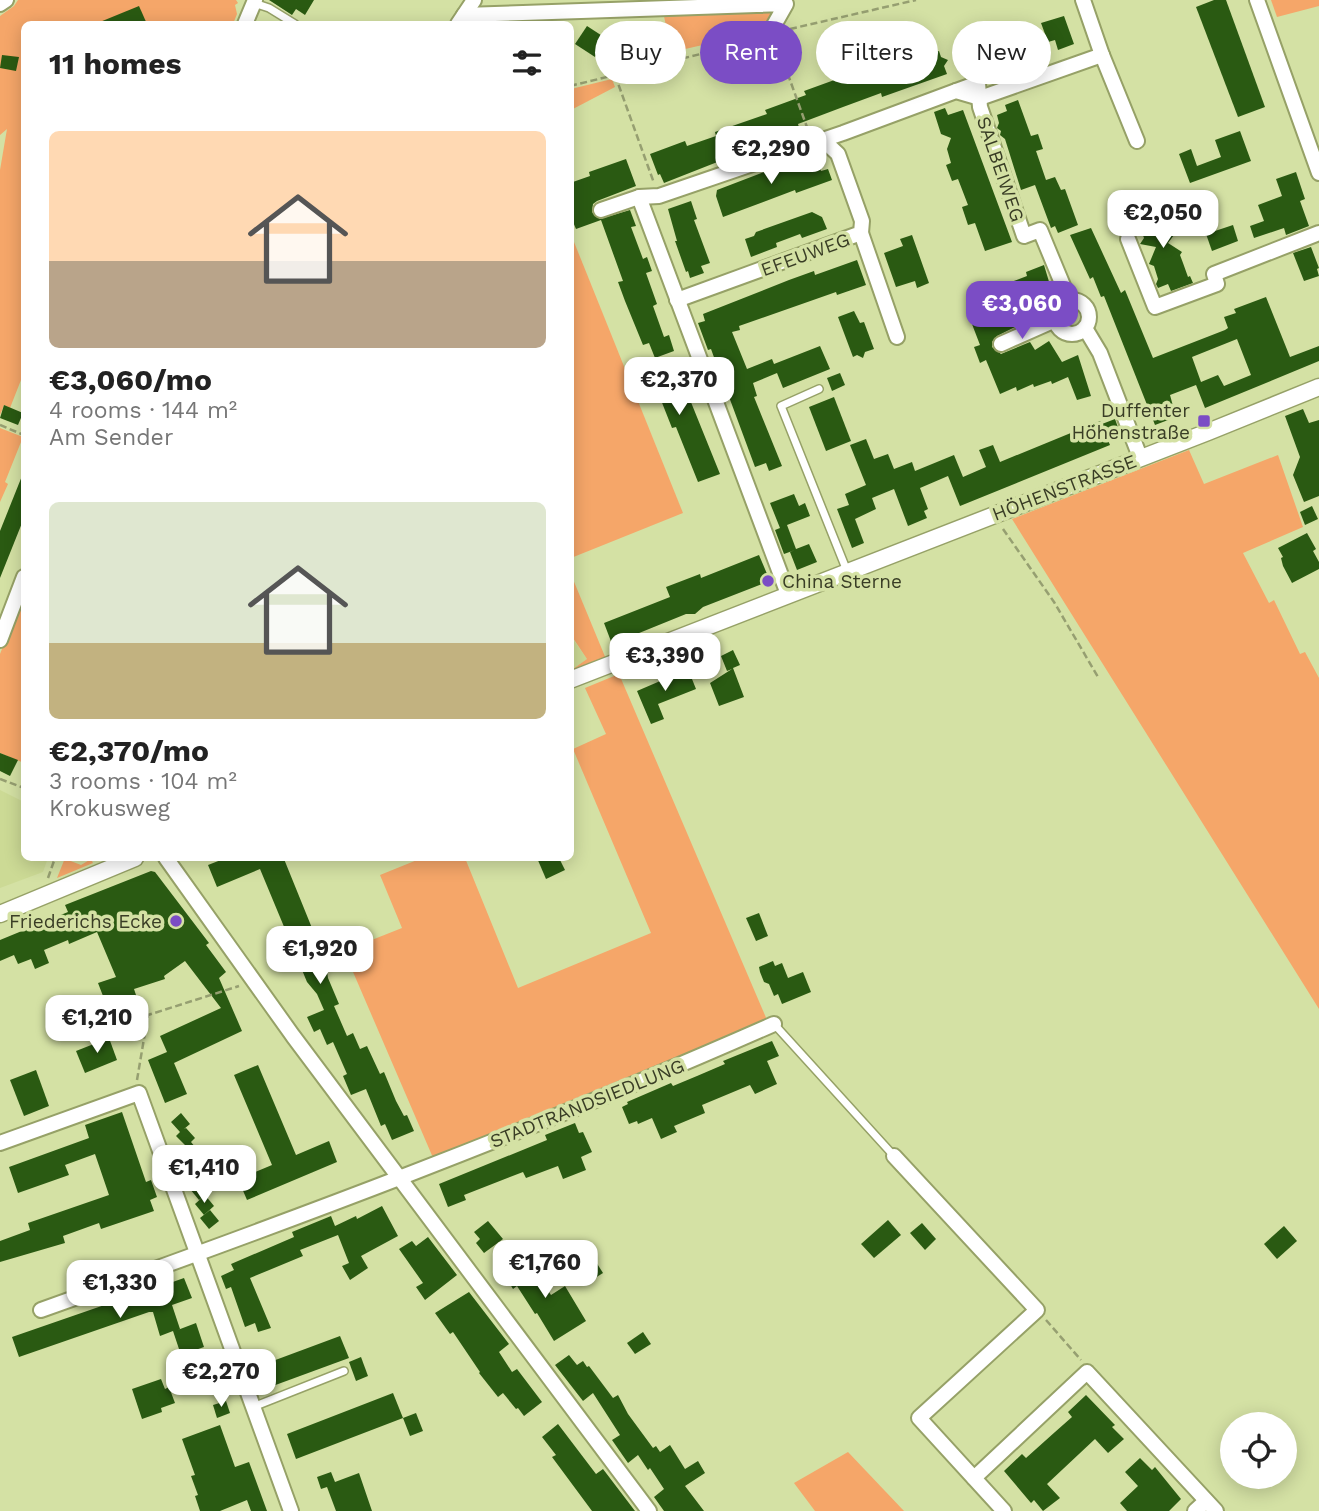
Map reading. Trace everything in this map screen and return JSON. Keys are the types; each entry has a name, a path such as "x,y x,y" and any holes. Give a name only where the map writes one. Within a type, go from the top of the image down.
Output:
{"street":[{"path":"461,20 474,0"},
{"path":"1083,0 1137,141"},
{"path":"1257,0 1319,173"},
{"path":"246,21 255,1"},
{"path":"461,20 786,4 776,21"},
{"path":"1072,65 1096,36"},
{"path":"601,210 639,197 659,196 956,91 980,98 1102,55"},
{"name":"SALBEIWEG","path":"980,98 980,107 1024,236 1040,230 1069,300"},
{"path":"838,154 843,133"},
{"name":"EFEUWEG","path":"677,300 861,233 862,221 838,154 817,142"},
{"path":"639,197 788,594"},
{"path":"861,233 898,337"},
{"path":"1128,239 1155,307 1217,284 1214,274 1319,233"},
{"path":"1069,300 1075,300 1085,306 1089,317 1081,332 1070,335 1060,330 1055,320 1058,307 1069,300"},
{"path":"1001,344 1055,320"},
{"path":"1085,328 1100,353 1140,457"},
{"name":"HÖHENSTRASSE","path":"574,678 1319,387"},
{"path":"0,640 21,585"},
{"path":"0,914 128,861"},
{"path":"168,861 398,1178 649,1511"},
{"name":"STADTRANDSIEDLUNG","path":"41,1310 398,1178 699,1058 774,1024"},
{"path":"0,1143 139,1093 290,1511"},
{"path":"894,1156 1037,1310 919,1418 1004,1511"},
{"path":"974,1478 1087,1372 1206,1508"}],"lane":[{"path":"255,1 290,21"},
{"path":"819,389 782,406 847,571"},
{"path":"774,1024 894,1156"},
{"path":"252,1408 344,1371"}],"path":[{"path":"802,26 916,0"},
{"path":"574,85 595,80"},
{"path":"618,84 659,196"},
{"path":"794,84 817,142"},
{"path":"0,425 21,434"},
{"path":"993,514 1054,603 1098,677"},
{"path":"0,779 21,788"},
{"path":"139,1093 137,1082 148,1015 254,981"},
{"path":"1037,1310 1084,1363 1087,1372"}],"shaded area":[{"path":"18,0 236,0 238,3 235,5 237,14 234,21 21,21 21,380 10,408 4,405 0,415 0,170 7,129 0,135 0,16"},
{"path":"1271,0 1319,0 1319,6 1277,17"},
{"path":"781,7 778,21 700,21 700,46 686,49 686,21 665,21 663,12"},
{"path":"595,83 614,84 615,87 574,108 574,88"},
{"path":"574,242 683,513 574,557"},
{"path":"0,428 21,436 21,442 0,502"},
{"path":"1189,450 1204,484 1278,455 1303,527 1243,553 1269,603 1274,600 1300,654 1305,652 1319,678 1319,1009 1012,519"},
{"path":"574,582 606,659 574,672 574,668 587,659 574,640"},
{"path":"21,600 21,762 0,753 0,654"},
{"path":"574,641 587,659 574,668"},
{"path":"619,674 767,1020 434,1160 344,951 402,928 380,875 415,861 466,861 518,988 651,933 574,751 574,749 606,734 585,688"},
{"path":"0,790 21,800 21,861 47,861 43,872 0,888"},
{"path":"64,861 81,865 88,861 93,863 57,878"},
{"path":"848,1452 904,1511 815,1511 794,1483"}],"building":[{"path":"269,0 314,0 305,15 296,9 292,15"},
{"path":"1214,0 1226,0 1265,107 1238,117 1196,7"},
{"path":"139,6 146,21 102,21"},
{"path":"1064,16 1074,44 1058,50 1055,40 1051,41 1051,21 1048,21"},
{"path":"587,26 595,31 595,57 575,44"},
{"path":"938,51 941,57 948,60 944,66 947,74 938,77"},
{"path":"2,55 19,57 16,71 0,68"},
{"path":"823,84 919,84 882,97 881,93 798,124 801,134 664,183 660,174 658,175 650,154 685,141 687,146 716,136 715,132 767,114 765,110 806,95 804,91"},
{"path":"1018,100 1031,136 1038,134 1043,149 1036,151 1046,180 1055,177 1061,190 1065,189 1078,225 1058,233 1055,226 1051,228 1035,185 1021,190 1005,139 997,128 997,115 1007,111 1005,105"},
{"path":"945,108 948,115 963,110 1012,242 985,251 975,223 968,225 962,207 968,205 958,179 952,181 946,165 951,163 947,149 951,138 941,134 934,112"},
{"path":"1240,131 1251,161 1190,183 1179,154 1191,149 1197,166 1221,157 1215,140"},
{"path":"816,157 821,171 828,169 832,180 796,193 795,190 723,217 716,196 717,190 780,166 781,169"},
{"path":"626,159 636,186 597,201 593,204 592,212 600,219 630,210 636,226 631,227 643,259 647,257 652,271 646,273 657,304 653,306 664,337 669,335 674,351 655,358 649,343 643,345 618,282 623,281 601,220 576,229 574,182 590,176 589,172"},
{"path":"1296,172 1305,199 1300,201 1309,226 1286,235 1284,228 1254,238 1250,226 1264,221 1258,205 1282,196 1276,179"},
{"path":"691,201 697,219 694,220 710,263 701,266 704,273 690,278 675,241 668,209"},
{"path":"1163,208 1170,229 1177,231 1168,243 1182,252 1180,255 1193,283 1171,291 1168,284 1158,288 1156,284 1158,279 1154,266 1149,264 1156,247 1140,244 1144,238 1136,217"},
{"path":"812,212 822,217 827,229 802,238 800,234 751,257 745,239 754,236 756,232"},
{"path":"1233,225 1238,241 1212,251 1206,234"},
{"path":"1091,228 1121,293 1125,290 1153,358 1225,330 1228,328 1224,317 1236,313 1234,309 1266,297 1290,357 1319,346 1319,361 1205,408 1196,385 1170,395 1176,417 1155,425 1104,296 1101,297 1093,277 1090,279 1070,235","holes":["1237,339 1251,375 1224,386 1218,375 1201,382 1192,357"]},
{"path":"912,235 929,283 917,288 915,281 896,287 884,253 903,246 900,239"},
{"path":"1311,247 1319,268 1319,276 1304,281 1293,253"},
{"path":"857,260 866,285 837,295 836,292 739,326 740,330 732,332 747,369 772,359 774,364 820,346 830,369 783,388 777,373 753,383 757,396 754,397 782,466 769,471 766,463 755,467 725,386 723,387 718,375 720,374 711,349 708,350 698,323 705,321 703,314 814,271 815,275"},
{"path":"1044,265 1050,285 1034,292 1038,315 1022,318 1023,323 997,336 992,347 1001,354 1030,342 1035,350 1049,341 1062,362 1078,355 1091,396 1077,400 1068,377 1052,384 1051,381 1034,387 1033,384 1017,391 1016,387 1000,394 986,360 980,363 974,347 980,345 967,311 983,305 982,301 1013,286 1011,282 1027,276 1026,272"},
{"path":"854,311 860,323 864,322 874,349 865,352 863,358 857,355 853,357 838,317"},
{"path":"662,363 671,385 682,380 720,474 698,482 676,427 672,428 657,390 638,398 629,375"},
{"path":"840,373 845,385 832,391 827,378"},
{"path":"834,397 851,441 826,451 809,407"},
{"path":"4,405 21,412 18,425 0,418"},
{"path":"1303,409 1309,423 1319,420 1319,496 1304,502 1293,475 1300,457 1285,416"},
{"path":"1115,419 1120,433 1107,438 1110,445 960,506 948,476 920,488 928,509 924,511 927,518 908,526 894,489 872,498 876,509 855,519 864,543 852,548 837,509 849,505 845,494 866,485 850,445 866,439 874,459 888,454 894,469 912,462 915,471 954,455 963,477 986,467 979,450 993,445 1000,462 1100,421 1102,424"},
{"path":"21,478 21,526 0,578 0,531"},
{"path":"794,494 799,506 805,503 810,516 787,525 796,549 809,544 817,562 797,570 790,552 795,550 784,554 775,530 780,528 770,503"},
{"path":"1312,506 1318,519 1305,525 1300,512"},
{"path":"1307,533 1316,549 1313,551 1319,562 1319,569 1292,583 1278,548"},
{"path":"759,555 770,581 703,607 695,614 686,614 612,644 604,623 670,597 666,587 700,574 701,578"},
{"path":"733,650 740,665 733,668 744,697 719,706 710,683 732,669 727,671 721,656"},
{"path":"688,669 696,689 658,704 664,719 651,724 637,691"},
{"path":"0,753 18,760 10,776 0,771"},
{"path":"218,861 285,861 329,970 328,978 339,1004 334,1006 347,1036 353,1033 360,1049 367,1046 380,1074 384,1072 396,1101 404,1116 407,1115 414,1131 392,1140 385,1124 381,1126 366,1089 351,1095 343,1076 347,1074 333,1042 327,1045 320,1029 314,1032 307,1017 324,1010 317,994 307,982 260,869 217,887 208,865"},
{"path":"538,861 560,861 565,870 546,879"},
{"path":"151,871 155,872 209,943 206,945 226,972 219,978 242,1031 174,1063 187,1094 165,1103 148,1060 167,1052 160,1036 221,1008 185,961 164,976 165,979 134,989 140,1007 106,1019 98,998 103,996 98,983 116,977 97,932 69,944 68,940 44,950 49,963 35,969 31,959 18,964 14,955 0,961 0,940 68,912 65,905"},
{"path":"759,913 768,936 756,941 746,918"},
{"path":"773,961 775,966 782,963 788,978 803,972 811,992 782,1004 778,994 774,996 769,984 764,982 760,972 759,967"},
{"path":"109,1038 117,1060 85,1073 76,1051"},
{"path":"772,1041 779,1056 767,1061 777,1084 755,1094 750,1085 702,1105 705,1113 674,1126 677,1132 661,1139 652,1118 638,1124 637,1121 629,1124 622,1107 628,1104 627,1102 671,1083 673,1086 697,1076 725,1064 723,1061"},
{"path":"258,1065 296,1155 329,1141 337,1162 247,1200 238,1179 272,1165 234,1075"},
{"path":"36,1070 49,1106 24,1116 10,1080"},
{"path":"122,1112 146,1182 151,1180 157,1197 150,1200 154,1211 101,1229 99,1223 63,1236 65,1243 0,1262 0,1241 30,1230 28,1223 109,1195 95,1154 65,1165 69,1175 18,1193 9,1167 89,1138 85,1125"},
{"path":"181,1113 190,1124 184,1129 195,1138 191,1142 200,1153 193,1159 196,1157 205,1167 195,1176 186,1165 190,1162 181,1151 186,1146 176,1136 180,1132 171,1122"},
{"path":"575,1123 579,1133 583,1132 592,1152 581,1157 586,1170 563,1179 558,1166 526,1178 523,1172 464,1195 466,1200 448,1207 439,1184 547,1140 545,1135"},
{"path":"200,1181 210,1192 199,1200 190,1189"},
{"path":"205,1195 214,1206 204,1215 195,1204"},
{"path":"382,1206 398,1236 361,1256 368,1268 350,1280 342,1266 349,1263 338,1235 300,1250 303,1256 250,1278 271,1328 258,1332 255,1323 245,1327 231,1287 226,1289 221,1276 234,1270 231,1264 294,1237 292,1232 331,1216 335,1226 356,1216 357,1219"},
{"path":"210,1210 219,1221 209,1229 200,1218"},
{"path":"888,1220 901,1235 874,1258 861,1244"},
{"path":"488,1221 503,1239 484,1253 476,1243 480,1239 474,1232"},
{"path":"922,1223 936,1239 925,1250 910,1233"},
{"path":"1284,1226 1297,1241 1277,1259 1264,1244"},
{"path":"428,1237 457,1275 425,1300 416,1287 423,1283 399,1249 412,1241 416,1246"},
{"path":"526,1257 551,1295 565,1286 586,1321 554,1341 517,1286 513,1289 502,1271"},
{"path":"596,1262 603,1273 587,1283 580,1273"},
{"path":"184,1278 192,1298 172,1305 180,1329 175,1331 196,1323 204,1347 181,1355 173,1331 160,1336 153,1312 149,1312 19,1357 12,1337 142,1290"},
{"path":"469,1292 509,1344 499,1352 512,1372 517,1369 542,1402 524,1416 503,1393 498,1397 453,1332 450,1334 435,1313"},
{"path":"643,1332 651,1344 635,1354 627,1343"},
{"path":"340,1336 349,1358 270,1387 262,1365"},
{"path":"569,1355 577,1365 583,1361 589,1366 613,1398 618,1395 628,1414 653,1448 656,1446 660,1452 670,1445 685,1469 698,1461 705,1473 685,1486 704,1511 664,1511 654,1497 664,1489 650,1468 648,1470 638,1455 628,1463 612,1440 620,1435 593,1393 583,1401 555,1365"},
{"path":"361,1357 368,1376 356,1381 349,1362"},
{"path":"161,1379 165,1389 169,1387 175,1403 161,1408 162,1412 142,1419 132,1389"},
{"path":"393,1393 403,1418 296,1459 287,1434"},
{"path":"1086,1395 1115,1425 1112,1427 1124,1439 1108,1453 1095,1439 1047,1484 1060,1498 1043,1511 1034,1500 1031,1503 1004,1471 1022,1454 1026,1458 1072,1417 1068,1412"},
{"path":"226,1401 230,1413 217,1418 213,1405"},
{"path":"416,1413 423,1431 410,1436 403,1418"},
{"path":"558,1424 596,1474 603,1469 635,1511 592,1511 552,1457 556,1455 542,1437"},
{"path":"220,1425 235,1467 249,1462 267,1511 251,1511 247,1500 220,1511 200,1511 191,1476 195,1475 182,1439"},
{"path":"1140,1458 1152,1470 1155,1467 1181,1499 1169,1511 1127,1511 1120,1503 1138,1486 1125,1472"},
{"path":"331,1472 335,1482 359,1473 372,1511 336,1511 327,1487 321,1489 317,1477"}],"place":[{"name":"Duffenter Höhenstraße","path":"1204,421"},
{"name":"China Sterne","path":"768,581"},
{"name":"Friederichs Ecke","path":"176,921"}]}
